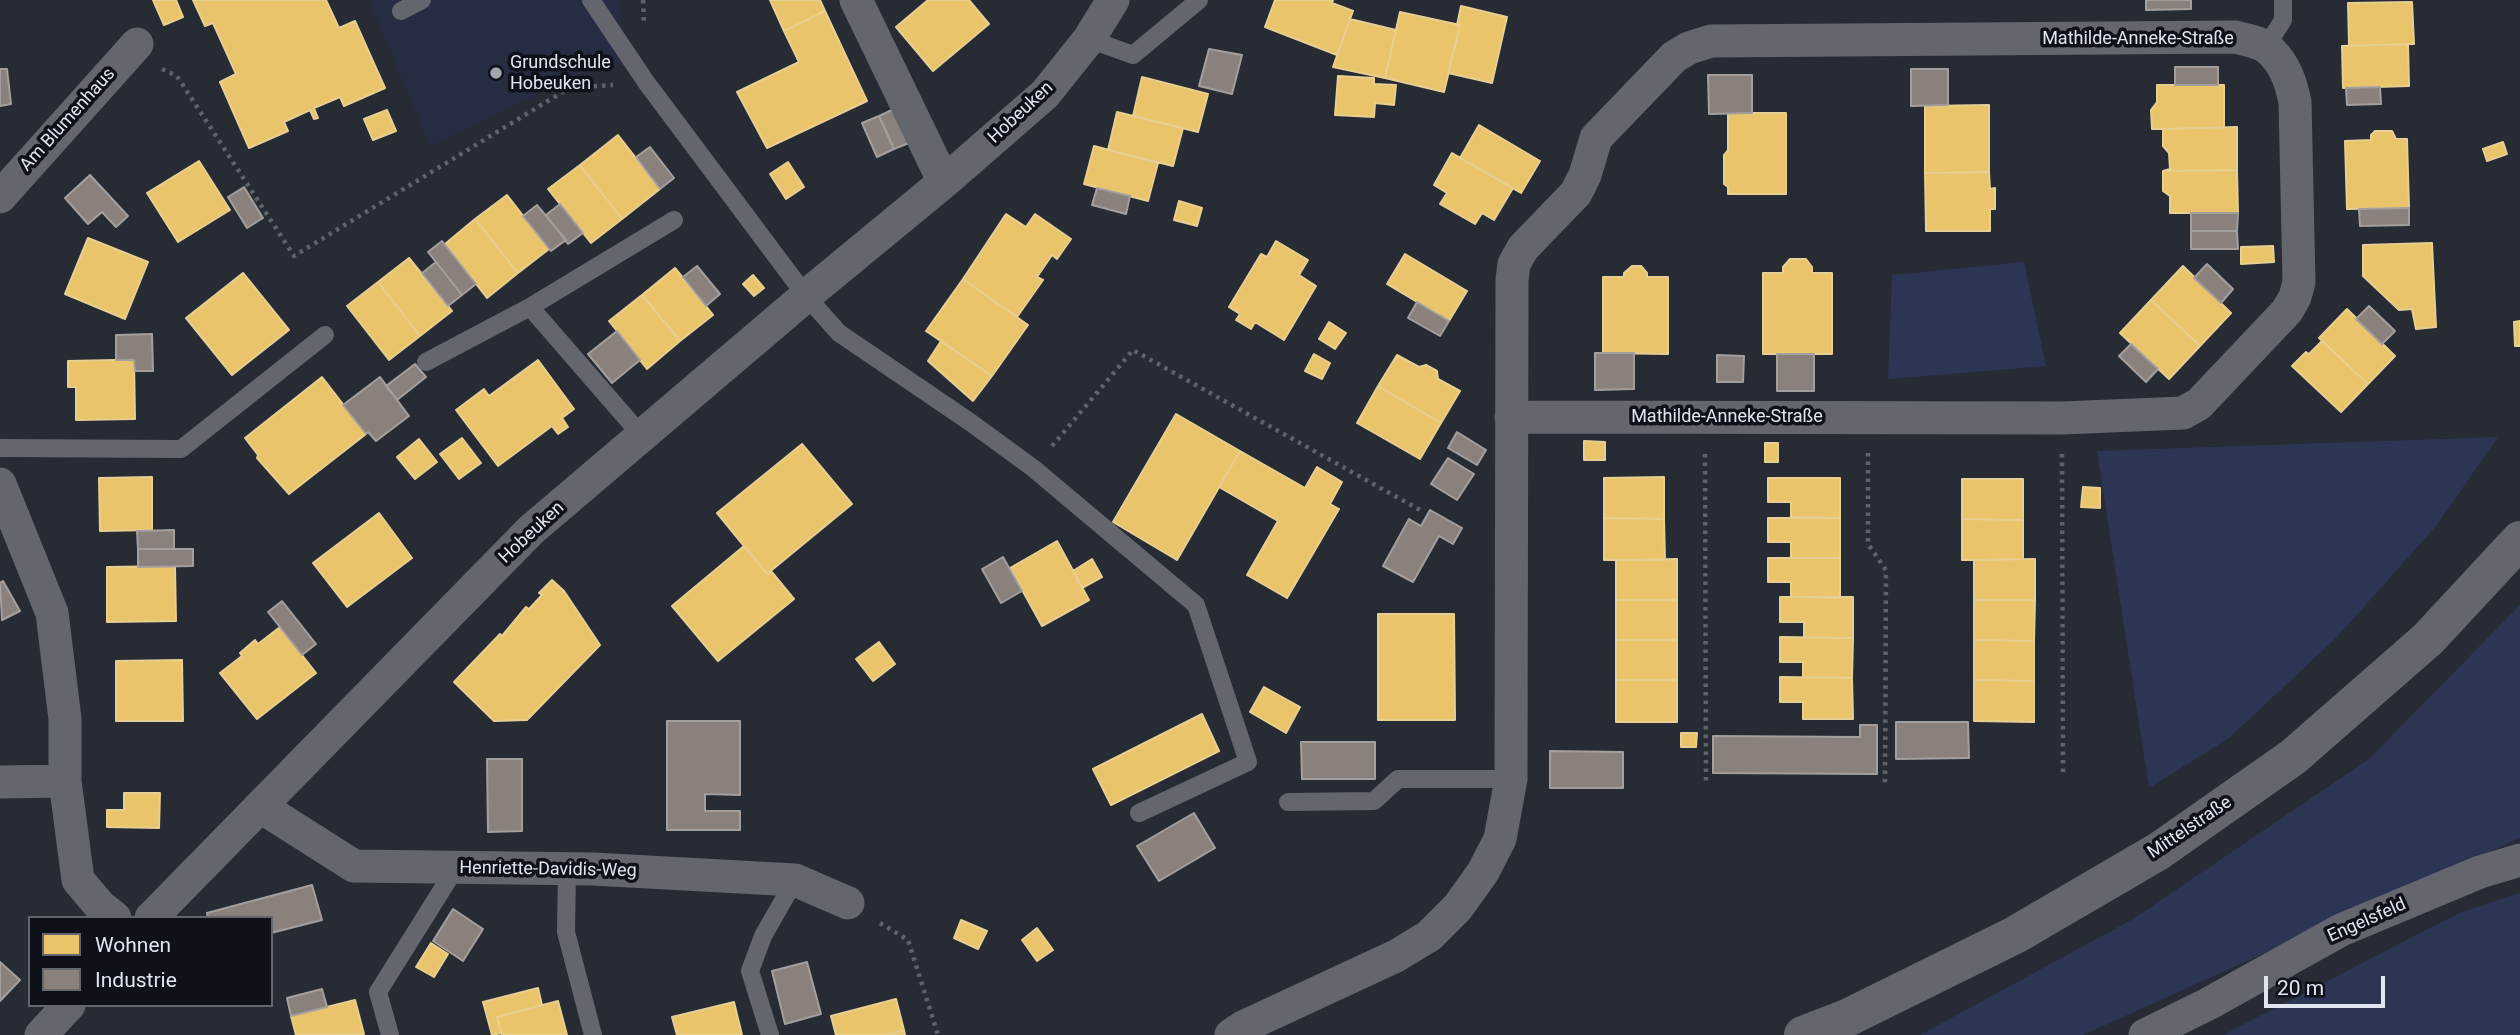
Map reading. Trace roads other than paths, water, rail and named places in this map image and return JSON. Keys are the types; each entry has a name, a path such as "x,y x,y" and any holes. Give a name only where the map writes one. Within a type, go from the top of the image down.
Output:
{"main road":[{"name":"Mittelstraße","path":"1803,1035 1847,1018 2015,935 2160,851 2293,757 2428,639 2520,540"}],"street":[{"path":"856,0 944,182"},
{"name":"Hobeuken","path":"153,916 531,530 1045,94 1089,40 1113,0"},
{"name":"Mathilde-Anneke-Straße","path":"1231,1035 1396,956 1429,936 1458,907 1483,872 1500,839 1511,779 1511,417 1514,264 1523,248 1576,193 1585,175 1596,138 1674,57 1689,48 1712,41 2236,37 2266,47 2283,65 2295,102 2299,282 2295,297 2287,312 2199,404 2183,413 2062,418 1511,417"},
{"name":"Am Blumenhaus","path":"0,197 132,49"},
{"path":"0,484 52,612 65,719 65,781 78,880 100,906 112,916"},
{"path":"0,782 65,781"},
{"name":"Henriette-Davidis-Weg","path":"261,807 354,866 567,869 795,880 848,903"},
{"name":"Engelsfeld","path":"2145,1035 2208,1004 2342,930 2480,872 2520,860"},
{"path":"41,1035 67,1007"}],"lane":[{"path":"401,11 422,0"},
{"path":"591,0 646,82 806,296 838,333 1033,468 1196,605 1248,762 1139,813"},
{"path":"1089,40 1133,55 1199,0"},
{"path":"2266,47 2283,20 2283,0"},
{"path":"426,362 530,307 674,220"},
{"path":"530,307 642,436"},
{"path":"0,448 181,449 325,335"},
{"path":"1288,802 1374,802 1398,779 1511,779"},
{"path":"390,1035 378,992 455,869"},
{"path":"567,869 566,932 593,1035"},
{"path":"770,1035 750,971 763,936 795,880"}],"place":[{"name":"Grundschule Hobeuken","path":"496,73"}]}
